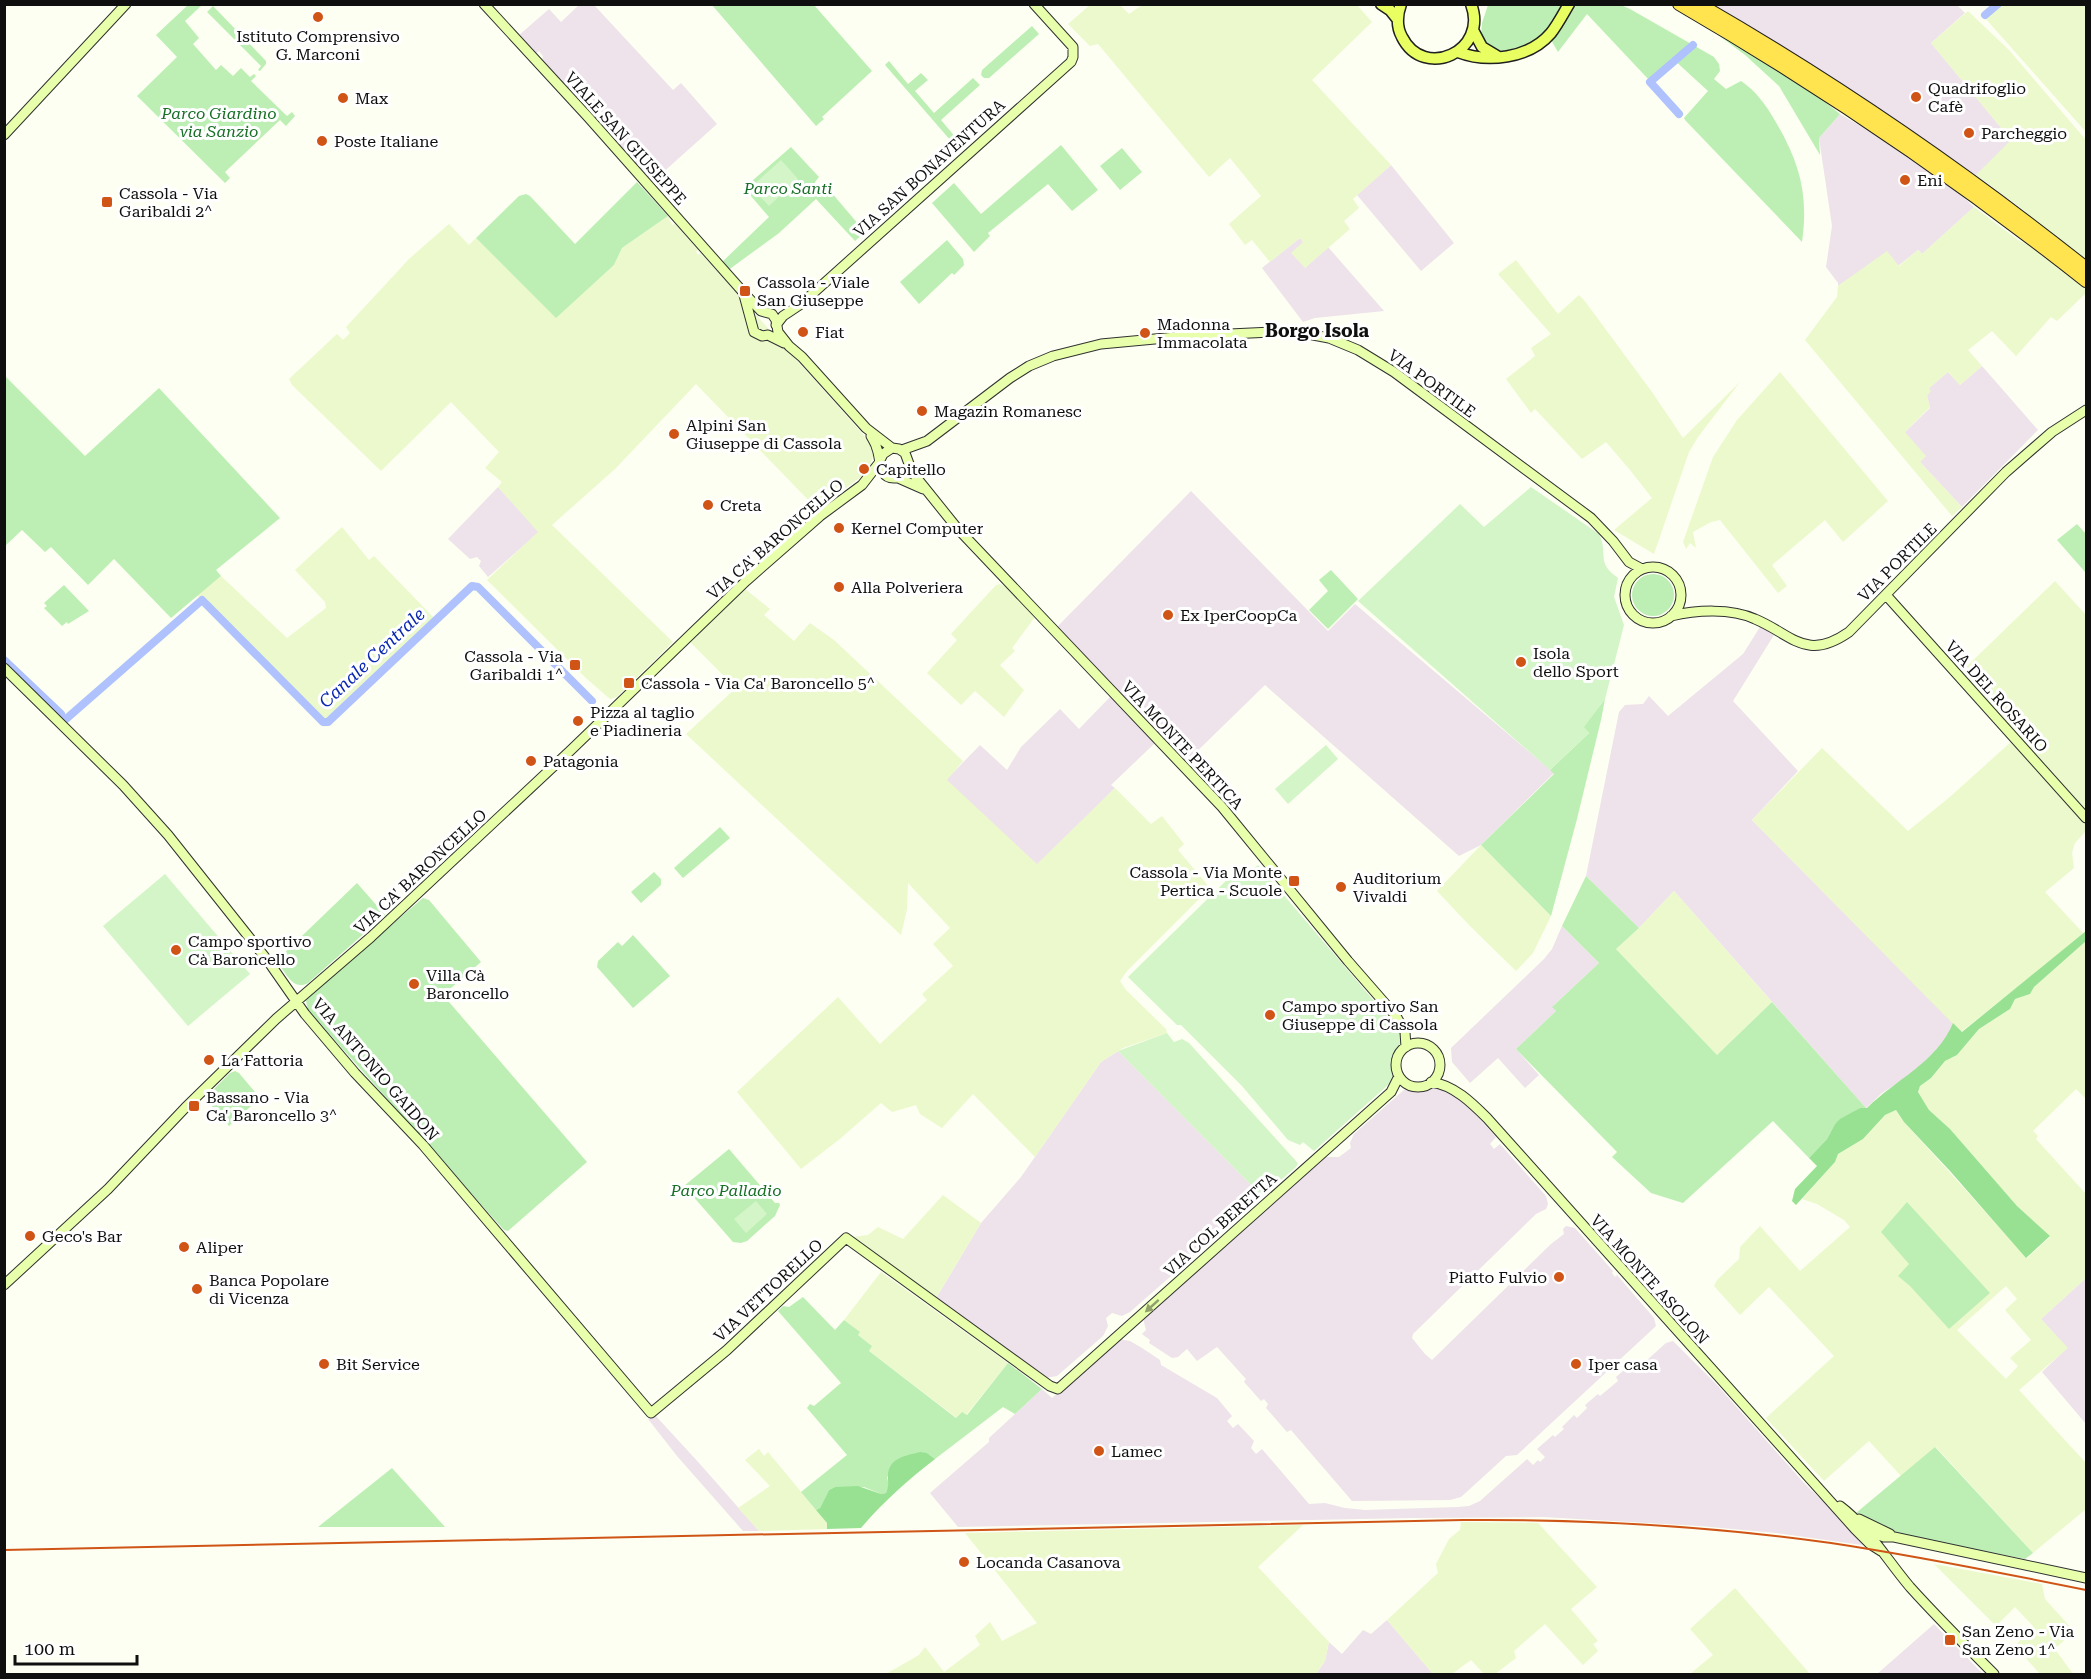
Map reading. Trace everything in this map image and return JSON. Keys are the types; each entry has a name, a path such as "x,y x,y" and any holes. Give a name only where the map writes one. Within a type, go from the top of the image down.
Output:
{"highway":[{"path":"1667,4 1716,14"},
{"path":"1679,4 1700,11 1915,153 2020,229 2086,281"},
{"path":"1705,4 1716,14 1887,121 1968,178 2086,268"}],"main road":[{"path":"1382,4 1398,20"},
{"path":"1401,4 1398,20 1399,32 1405,43 1424,57 1435,58 1447,57 1458,52 1469,38 1473,30 1474,16 1470,4"},
{"path":"1458,52 1467,56 1500,57 1515,54 1540,42 1550,33 1569,4"},
{"path":"1473,30 1482,47 1500,57"}],"street":[{"path":"4,135 126,4"},
{"name":"VIALE SAN GIUSEPPE","path":"484,4 743,292 765,312 773,316 776,326 789,346"},
{"name":"VIA SAN BONAVENTURA","path":"776,326 783,316 1067,66 1073,57 1073,47 1034,4"},
{"name":"VIALE SAN GIUSEPPE","path":"743,292 752,318 751,326 756,334 768,335 789,346 802,357 866,428 892,448"},
{"name":"VIA SAN BONAVENTURA","path":"765,312 787,307 811,293"},
{"path":"752,318 754,314 765,312"},
{"path":"768,335 776,326"},
{"name":"VIA PORTILE","path":"909,464 927,441 1010,378 1029,366 1053,356 1101,344 1188,336 1292,331 1329,338 1358,350 1394,372 1591,518 1629,562 1642,569"},
{"name":"VIA PORTILE","path":"1671,615 1723,612 1742,615 1755,619 1798,641 1831,644 1849,632 2006,472 2052,432 2086,410"},
{"name":"VIALE SAN GIUSEPPE","path":"866,428 875,443 880,462"},
{"name":"VIA PORTILE","path":"902,450 927,441"},
{"path":"892,448 902,450 909,464 905,473 898,478 887,476 881,470 880,462 883,454 892,448"},
{"name":"VIA CA' BARONCELLO","path":"4,1285 108,1190 185,1108 297,1001 344,963 417,895 746,581 814,521 862,485 880,462"},
{"name":"VIA MONTE PERTICA","path":"909,464 926,490 957,528 1208,791 1396,1016 1405,1032 1418,1043"},
{"name":"VIA CA' BARONCELLO","path":"862,485 887,476"},
{"name":"VIA MONTE PERTICA","path":"898,478 926,490"},
{"name":"VIA PORTILE","path":"1620,552 1626,565 1628,581"},
{"path":"1681,596 1677,608 1671,615 1655,622 1638,618 1625,600 1628,581 1642,569 1650,567 1665,570 1678,583 1681,596 1691,609 1700,612"},
{"name":"VIA DEL ROSARIO","path":"1886,595 2086,818"},
{"name":"VIA ANTONIO GAIDON","path":"4,668 123,785 168,835 355,1073 423,1145 651,1413"},
{"path":"1405,1032 1406,1047"},
{"path":"1418,1043 1434,1050 1439,1058 1439,1070 1431,1082 1418,1087 1409,1085 1399,1076 1396,1062 1399,1054 1406,1047 1418,1043"},
{"name":"VIA MONTE ASOLON","path":"1439,1070 1451,1089"},
{"name":"VIA COL BERETTA","path":"1055,1389 1062,1387 1391,1092 1399,1076"},
{"name":"VIA MONTE ASOLON","path":"1431,1082 1451,1089 1487,1118 1711,1370 1824,1493 1879,1543 1940,1619 1994,1674"},
{"path":"1391,1092 1409,1085"},
{"name":"VIA VETTORELLO","path":"651,1413 727,1350 846,1238 934,1304 1055,1389"},
{"path":"1850,1517 1894,1537 2086,1578"},
{"name":"VIA MONTE ASOLON","path":"1850,1517 1870,1544 1879,1543"},
{"path":"1879,1543 1894,1537"}],"shaded area":[{"path":"579,5 594,5 673,90 681,83 717,124 650,184 620,152 622,149 607,131 603,131 542,62 543,56 539,51 534,55 518,36 549,9 561,22"},
{"path":"1709,5 1957,5 1965,13 1931,43 2012,141 1976,175 1834,79"},
{"path":"1840,114 1881,138 1949,184 1974,207 1922,254 1918,250 1898,266 1887,252 1838,286 1826,267 1832,226 1819,138"},
{"path":"1391,165 1454,243 1421,271 1357,195"},
{"path":"1300,238 1303,242 1305,268 1328,247 1384,311 1315,318 1303,322 1262,268"},
{"path":"1982,366 2038,430 1962,507 1920,462 1905,432 1930,408 1927,396 1929,388 1948,372 1960,385"},
{"path":"498,487 539,532 488,577 479,566 481,561 477,557 470,559 448,539"},
{"path":"1191,491 1328,631 1355,604 1554,773 1481,845 1459,856 1265,685 1185,763 1057,627"},
{"path":"1760,627 1774,635 1733,701 1798,771 1752,820 1953,1023 1946,1039 1926,1060 1866,1108 1674,891 1639,928 1586,876 1619,712 1625,705 1643,704 1649,696 1668,716 1743,654"},
{"path":"1111,696 1155,743 1111,785 1115,788 1037,865 946,780 980,745 1007,770 1021,747 1060,709 1079,729"},
{"path":"1562,926 1599,963 1553,1006 1556,1011 1516,1049 1539,1075 1525,1088 1498,1058 1470,1083 1452,1062 1451,1048 1544,959 1552,949"},
{"path":"1118,1051 1262,1196 1130,1312 1122,1316 1112,1313 1106,1318 1108,1326 1103,1336 1057,1376 1045,1378 935,1300 981,1223 1021,1177 1101,1062"},
{"path":"1440,1086 1463,1101 1496,1137 1490,1144 1494,1149 1500,1144 1546,1196 1548,1204 1546,1209 1536,1214 1413,1334 1412,1338 1425,1354 1432,1360 1564,1234 1563,1229 1566,1226 1575,1228 1613,1271 1615,1277 1617,1275 1654,1318 1656,1326 1517,1455 1506,1456 1461,1497 1450,1500 1352,1501 1291,1430 1287,1432 1266,1408 1268,1404 1264,1399 1261,1401 1244,1382 1246,1379 1217,1347 1197,1361 1187,1349 1178,1357 1172,1358 1149,1343 1150,1340 1142,1334 1146,1330 1143,1318 1324,1157 1339,1157 1351,1148 1350,1143 1354,1134 1405,1089 1423,1090"},
{"path":"2086,1278 2086,1424 2042,1372 2067,1348 2041,1319"},
{"path":"1119,1339 1130,1341 1142,1348 1160,1360 1161,1365 1217,1398 1232,1416 1227,1421 1233,1428 1238,1424 1254,1441 1251,1448 1256,1454 1262,1449 1309,1504 1325,1503 1365,1510 1457,1507 1469,1506 1480,1501 1527,1459 1533,1465 1538,1460 1540,1462 1545,1457 1537,1449 1564,1429 1562,1427 1574,1415 1577,1418 1587,1408 1585,1405 1598,1394 1600,1396 1618,1381 1616,1377 1631,1364 1636,1370 1666,1343 1673,1341 1718,1386 1804,1483 1869,1546 1776,1533 1700,1526 1543,1517 958,1527 930,1493 989,1442 989,1438 1042,1389 1052,1398"},
{"path":"654,1414 759,1531 743,1531 677,1456 648,1419"},
{"path":"1387,1620 1433,1674 1316,1674 1325,1661 1329,1642 1342,1654 1363,1630 1371,1634"},
{"path":"1934,1624 1983,1674 1877,1674"}],"green space":[{"name":"Parco Giardino via Sanzio","path":"189,4 202,5 185,21 199,38 193,44 216,70 221,65 233,76 241,68 250,77 254,74 256,76 251,81 287,116 292,112 295,116 286,126 280,120 225,172 230,178 225,183 137,96 177,57 156,35"},
{"path":"2002,4 2086,5 2086,132 1985,18"},
{"path":"712,5 814,5 872,71 822,117 824,119 816,126"},
{"path":"1090,5 1120,5 1129,14 1142,5 1357,5 1372,22 1312,80 1391,165 1353,199 1359,208 1344,221 1350,229 1305,268 1291,253 1303,242 1300,238 1270,262 1252,240 1245,245 1229,224 1261,196 1230,158 1209,177 1098,44 1090,46 1068,24"},
{"path":"1488,5 1564,5 1544,36 1520,49 1496,51 1489,48 1481,37 1482,23"},
{"path":"1573,5 1621,5 1630,9 1714,57 1719,64 1720,71 1714,79 1726,89 1741,81 1755,93 1783,134 1796,163 1803,193 1802,242 1685,120 1684,118 1708,91 1672,58 1650,81 1587,14 1558,52 1551,40"},
{"path":"213,6 266,61 260,71 258,70 261,66 207,12"},
{"path":"1968,11 2009,50 2086,140 2086,265 2034,222 2025,211 1976,175 2011,140 1931,43"},
{"path":"1032,26 1039,34 989,78 984,78 981,75 982,70"},
{"path":"1709,28 1805,86 1840,114 1819,138 1820,155 1779,86 1745,55"},
{"path":"889,61 908,84 921,73 928,80 915,91 934,113 973,78 980,85 941,120 962,145 958,149 885,65"},
{"path":"1061,145 1098,190 1072,211 1048,184 988,233 990,236 974,252 932,203 954,183 981,214"},
{"name":"Parco Santi","path":"791,147 819,177 815,182 816,187 820,188 825,185 865,232 855,241 816,199 779,233 727,271 720,264 769,217 744,188"},
{"path":"1122,148 1142,172 1120,190 1100,166"},
{"path":"781,160 798,179 769,206 751,187"},
{"path":"637,182 668,216 622,248 614,265 556,318 476,238 519,196 526,194 575,244"},
{"path":"1974,207 2018,240 2040,251 2086,288 2086,293 2057,321 2051,317 2016,356 1992,331 1968,350 1982,366 1960,385 1948,372 1929,388 1931,391 1927,396 1930,407 1905,432 1926,456 1920,462 1962,507 1952,516 1805,340 1837,297 1838,286 1887,251 1899,266 1918,250 1922,254"},
{"path":"668,216 672,225 675,224 698,250 696,252 698,255 700,253 705,258 861,432 872,447 873,456 865,474 817,509 696,384 615,469 552,525 673,642 617,697 610,699 487,580 538,532 498,487 502,482 485,468 499,452 451,402 381,471 292,385 289,379 337,334 343,340 350,333 346,327 409,259 449,224 469,245 476,238 556,317 614,265 622,248"},
{"path":"947,240 963,259 964,265 954,275 952,273 919,304 900,282"},
{"path":"1516,260 1558,314 1579,295 1584,300 1683,438 1740,382 1689,452 1654,554 1614,530 1652,498 1630,470 1606,442 1582,459 1535,409 1531,413 1506,379 1535,356 1531,348 1551,334 1498,274"},
{"path":"1780,372 1888,501 1843,542 1825,520 1772,565 1787,586 1778,593 1720,520 1711,522 1693,532 1696,548 1690,543 1686,549 1683,542 1713,457 1737,420"},
{"path":"5,376 85,456 159,388 280,518 216,570 221,576 171,618 114,559 88,585 51,547 45,552 22,530 5,546"},
{"name":"Isola dello Sport","path":"1531,487 1599,534 1607,567 1618,578 1614,597 1624,625 1605,699 1584,727 1589,733 1550,770 1358,601 1460,504 1484,527"},
{"path":"2077,524 2086,534 2086,573 2057,540"},
{"path":"342,527 369,560 374,556 436,620 324,727 197,595 221,576 287,638 326,608 325,602 295,570"},
{"path":"1331,570 1358,599 1328,629 1309,610 1328,591 1319,580"},
{"path":"1653,574 1668,580 1674,595 1668,610 1653,616 1638,610 1632,595 1638,580"},
{"path":"2055,581 2086,615 2086,814 1960,673"},
{"path":"64,585 89,611 62,626 44,608 47,606 44,603"},
{"path":"996,585 1006,587 1035,617 1012,648 1015,651 1000,665 1024,690 1004,717 975,691 961,705 927,673 957,640 951,634"},
{"path":"744,588 770,609 764,615 794,641 810,623 834,640 963,761 947,780 1037,864 1115,788 1151,824 1162,816 1184,844 1178,850 1210,888 1127,971 1120,981 1126,990 1166,1029 1167,1033 1123,1048 1101,1062 1035,1157 973,1094 942,1128 920,1114 916,1105 892,1112 881,1103 801,1169 737,1092 838,997 880,1044 927,1000 922,994 953,966 933,944 950,928 908,883 907,909 901,935 686,734 736,688 689,641"},
{"path":"1605,699 1577,819 1551,916 1481,845 1554,774 1550,770 1589,733 1583,727"},
{"path":"2012,741 2086,825 2086,831 2075,843 2072,853 2074,868 2045,892 2084,934 1961,1032 1752,820 1822,748 1908,831"},
{"path":"1326,745 1338,759 1288,804 1275,789"},
{"path":"720,827 730,838 683,878 674,868"},
{"path":"1481,845 1551,916 1533,953 1516,971 1437,891"},
{"name":"Campo sportivo San Giuseppe di Cassola","path":"1258,865 1404,1036 1399,1050 1403,1055 1393,1066 1397,1077 1314,1151 1303,1142 1300,1145 1288,1140 1242,1086 1181,1025 1177,1025 1128,977 1237,870 1250,872"},
{"path":"654,872 661,879 661,885 641,903 631,892"},
{"name":"Campo sportivo Cà Baroncello","path":"165,874 250,974 188,1026 103,926"},
{"path":"1586,876 1639,928 1616,949 1717,1055 1772,1002 1866,1108 1860,1108 1835,1124 1827,1139 1809,1158 1773,1121 1683,1203 1651,1193 1612,1157 1617,1152 1516,1049 1556,1011 1552,1007 1599,963 1562,926"},
{"path":"357,883 385,915 308,983 298,985 294,983 278,963 278,959"},
{"path":"1674,891 1772,1002 1717,1055 1616,949"},
{"path":"423,898 429,900 481,962 443,995 587,1162 508,1231 504,1230 494,1219 308,1010 306,1001 308,996"},
{"path":"2086,931 2086,941 2034,987 2030,994 2015,999 2010,1009 1979,1029 1957,1055 1945,1061 1931,1078 1920,1086 1918,1092 1929,1110 1950,1129 2017,1206 2050,1236 2026,1258 1904,1122 1896,1110 1885,1115 1863,1139 1838,1154 1835,1162 1796,1205 1792,1201 1795,1189 1817,1166 1809,1158 1827,1139 1840,1119 1860,1108 1867,1108 1915,1070 1937,1049 1953,1023 1962,1032"},
{"path":"633,935 670,976 633,1008 597,967 598,961 618,942 622,946"},
{"path":"2086,941 2086,1099 2076,1089 2033,1131 2038,1136 2036,1139 2086,1194 2086,1278 2041,1319 2068,1348 2019,1390 2086,1463 2086,1509 2033,1553 1936,1447 1901,1476 1869,1441 1824,1481 1766,1418 1834,1356 1769,1287 1740,1315 1714,1286 1717,1280 1739,1259 1740,1247 1760,1226 1800,1271 1850,1227 1844,1220 1817,1204 1802,1199 1835,1162 1838,1154 1863,1139 1885,1115 1896,1110 1904,1122 2027,1258 2050,1237 2017,1206 1950,1129 1929,1110 1918,1092 1920,1086 1931,1078 1945,1061 1957,1055 1979,1029 2010,1009 2015,999 2030,994 2034,987","holes":["2006,1286 2017,1299 2005,1310 2031,1340 2010,1358 2018,1366 2006,1379 1957,1330"]},
{"path":"1167,1033 1174,1042 1182,1039 1189,1043 1298,1164 1262,1196 1118,1051"},
{"path":"235,1071 260,1098 229,1126 205,1098 230,1073"},
{"name":"Parco Palladio","path":"729,1149 775,1203 780,1205 775,1216 747,1241 741,1243 733,1242 684,1186"},
{"path":"943,1195 981,1223 935,1300 853,1237 868,1235 878,1227 903,1239"},
{"path":"756,1201 767,1214 746,1233 734,1219"},
{"path":"1907,1202 1990,1293 1949,1329 1898,1276 1909,1264 1881,1232"},
{"path":"881,1272 1008,1363 966,1415 957,1418 869,1351 871,1345 844,1320"},
{"path":"803,1297 835,1330 844,1320 860,1332 858,1335 872,1346 869,1351 956,1418 962,1412 967,1415 1008,1363 1042,1389 1015,1414 1003,1407 935,1459 927,1453 887,1477 889,1486 886,1493 881,1494 864,1487 835,1487 829,1490 820,1508 816,1510 801,1492 847,1455 807,1408 810,1404 814,1406 841,1383 778,1311 783,1306 789,1307"},
{"path":"1935,1447 2033,1553 2025,1559 1906,1536 1888,1530 1856,1513"},
{"path":"759,1449 764,1456 768,1452 827,1523 827,1529 759,1531 738,1508 770,1486 745,1460"},
{"path":"920,1452 927,1453 935,1459 896,1492 861,1528 827,1529 827,1523 816,1510 820,1508 829,1490 835,1487 858,1486 881,1494 886,1493 890,1466 898,1459"},
{"path":"392,1468 445,1527 318,1527"},
{"path":"1461,1522 1538,1523 1597,1587 1571,1609 1598,1641 1593,1644 1598,1651 1583,1665 1545,1624 1514,1651 1516,1658 1495,1674 1484,1674 1471,1660 1452,1674 1433,1674 1387,1620 1438,1573 1436,1564 1449,1539 1460,1530"},
{"path":"1303,1525 1258,1567 1329,1642 1325,1661 1316,1674 886,1674 919,1655 925,1647 944,1672 980,1645 975,1636 990,1622 1002,1641 1037,1623 965,1533"},
{"path":"1934,1564 2042,1584 2045,1599 2074,1631 2055,1649 2073,1674 2040,1674 2015,1646 2033,1626 2015,1607 1996,1626"},
{"path":"1735,1588 1810,1674 1690,1674 1713,1655 1690,1629"}],"waterway":[{"name":"Canale Centrale","path":"1985,15 1998,4"},
{"name":"Canale Centrale","path":"1679,114 1650,82 1693,45"},
{"name":"Canale Centrale","path":"66,719 202,600 323,722 328,722 472,586 478,587 592,701"},
{"name":"Canale Centrale","path":"4,660 61,714"}],"railway":[{"path":"4,1550 1463,1520 1555,1521 1693,1528 1785,1537 1927,1559 2086,1590"}],"place":[{"name":"Istituto Comprensivo G. Marconi","path":"318,17"},
{"name":"Quadrifoglio Cafè","path":"1916,97"},
{"name":"Max","path":"343,98"},
{"name":"Parcheggio","path":"1969,133"},
{"name":"Poste Italiane","path":"322,141"},
{"name":"Eni","path":"1905,180"},
{"name":"Cassola - Via Garibaldi 2^","path":"107,202"},
{"name":"Cassola - Viale San Giuseppe","path":"745,291"},
{"name":"Fiat","path":"803,332"},
{"name":"Madonna Immacolata","path":"1145,333"},
{"name":"Magazin Romanesc","path":"922,411"},
{"name":"Alpini San Giuseppe di Cassola","path":"674,434"},
{"name":"Capitello","path":"864,469"},
{"name":"Creta","path":"708,505"},
{"name":"Kernel Computer","path":"839,528"},
{"name":"Alla Polveriera","path":"839,587"},
{"name":"Ex IperCoopCa","path":"1168,615"},
{"name":"Isola dello Sport","path":"1521,662"},
{"name":"Cassola - Via Garibaldi 1^","path":"575,665"},
{"name":"Cassola - Via Ca' Baroncello 5^","path":"629,683"},
{"name":"Pizza al taglio e Piadineria","path":"578,721"},
{"name":"Patagonia","path":"531,761"},
{"name":"Cassola - Via Monte Pertica - Scuole","path":"1294,881"},
{"name":"Auditorium Vivaldi","path":"1341,887"},
{"name":"Campo sportivo Cà Baroncello","path":"176,950"},
{"name":"Villa Cà Baroncello","path":"414,984"},
{"name":"Campo sportivo San Giuseppe di Cassola","path":"1270,1015"},
{"name":"La Fattoria","path":"209,1060"},
{"name":"Bassano - Via Ca' Baroncello 3^","path":"194,1106"},
{"name":"Geco's Bar","path":"30,1236"},
{"name":"Aliper","path":"184,1247"},
{"name":"Piatto Fulvio","path":"1559,1277"},
{"name":"Banca Popolare di Vicenza","path":"197,1289"},
{"name":"Bit Service","path":"324,1364"},
{"name":"Iper casa","path":"1576,1364"},
{"name":"Lamec","path":"1099,1451"},
{"name":"Locanda Casanova","path":"964,1562"},
{"name":"San Zeno - Via San Zeno 1^","path":"1950,1640"}],"district":[{"name":"Borgo Isola","path":"1317,331"}]}
